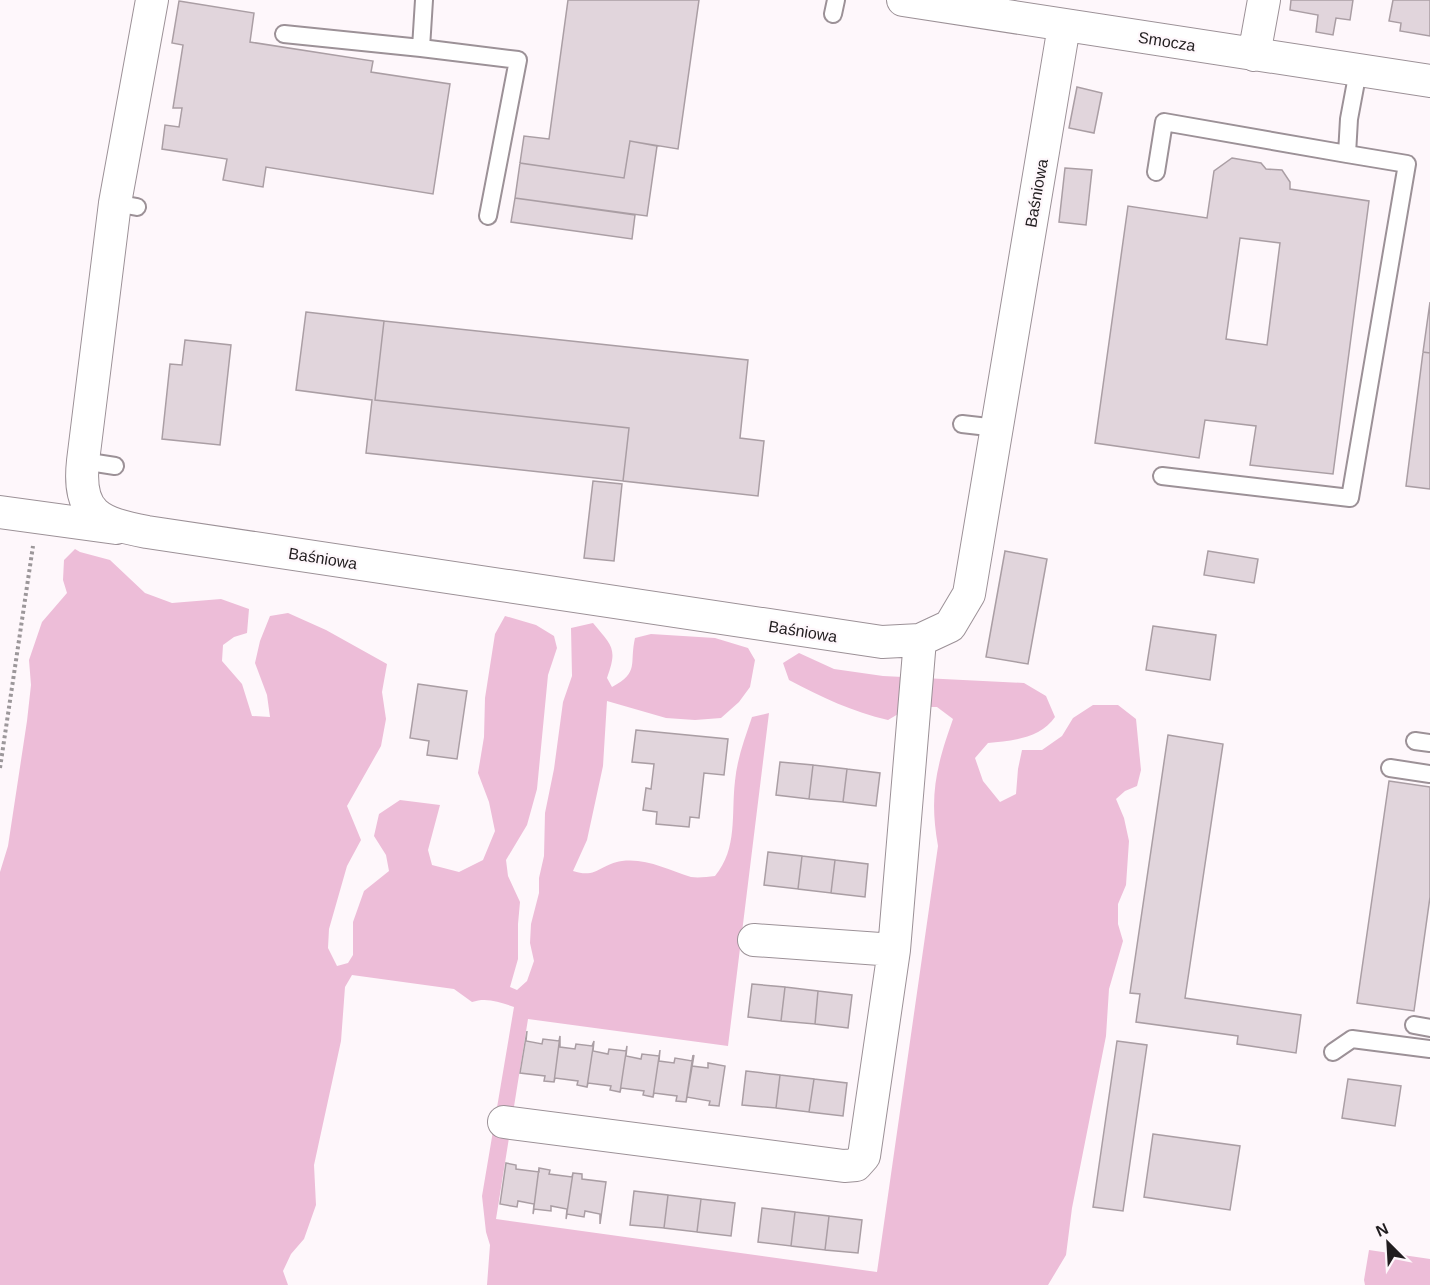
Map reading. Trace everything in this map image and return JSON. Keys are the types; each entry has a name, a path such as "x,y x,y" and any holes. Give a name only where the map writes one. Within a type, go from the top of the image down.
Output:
{"street":[{"name":"Baśniowa","path":"152,0 126,205 82,467 84,498 96,515 115,526 147,532 882,642 920,640 950,626 969,594 1065,26"},
{"name":"Smocza","path":"903,0 951,4 1065,26 1430,81"},
{"path":"1254,55 1264,0"},
{"path":"0,512 147,532"},
{"path":"504,1122 832,1164 856,1165 864,1156 894,950 920,640"},
{"path":"754,940 894,950"}],"lane":[{"path":"421,48 424,0"},
{"path":"284,34 518,60 488,216"},
{"path":"1347,154 1349,119 1358,70"},
{"path":"1156,172 1164,122 1407,164 1350,498 1162,476"},
{"path":"962,424 997,428"},
{"path":"82,467 116,466"},
{"path":"1390,768 1430,774"},
{"path":"1333,1052 1352,1040 1430,1049"}],"path":[{"path":"0,768 33,542"}],"shaded area":[{"path":"75,549 110,560 145,593 172,603 221,599 249,609 247,633 234,637 223,645 222,661 242,684 252,716 270,717 267,695 255,663 260,641 270,616 288,613 326,630 387,664 382,692 386,719 381,746 347,806 361,840 347,866 329,929 328,948 337,966 348,963 353,955 353,922 364,891 389,871 386,855 374,836 379,814 400,800 440,805 428,850 432,865 459,872 483,860 495,831 489,802 478,773 484,737 485,698 495,634 505,616 536,625 554,636 557,648 548,675 537,789 527,825 506,860 508,876 520,902 518,959 510,987 517,990 527,981 534,961 530,943 531,924 539,893 539,878 544,856 545,813 554,769 563,702 572,676 571,628 593,623 609,643 612,660 607,678 612,687 627,677 630,672 635,638 651,634 715,638 748,648 755,660 750,687 739,702 721,718 695,720 666,718 607,701 603,766 587,840 573,871 588,873 622,861 640,861 691,877 715,876 727,854 730,843 736,773 752,717 769,713 728,1046 528,1019 496,1219 877,1272 938,846 934,796 938,767 953,719 937,707 910,707 888,720 862,713 789,680 783,663 799,653 834,669 883,676 1024,683 1046,696 1055,717 1049,724 1042,730 1025,737 988,743 975,758 983,781 1000,802 1016,794 1022,750 1042,750 1062,736 1073,718 1093,705 1118,705 1136,719 1141,770 1137,786 1125,791 1116,799 1124,818 1129,841 1126,885 1118,904 1118,924 1123,941 1109,989 1106,1036 1072,1208 1066,1255 1048,1285 487,1285 490,1245 486,1232 482,1196 514,1007 488,1000 472,1002 454,989 352,975 345,987 341,1041 314,1165 316,1205 304,1239 291,1254 283,1271 288,1285 0,1285 0,872 8,846 27,721 31,685 29,660 42,622 67,593 63,580 64,560"},
{"path":"1369,1250 1430,1259 1430,1285 1365,1285"}],"building":[{"path":"568,0 699,0 678,149 630,141 624,178 520,163 524,136 549,139"},
{"path":"1291,0 1353,0 1350,20 1336,18 1333,35 1316,32 1318,15 1290,10"},
{"path":"1393,0 1430,0 1430,36 1400,31 1401,23 1389,21"},
{"path":"179,1 254,13 250,42 373,61 371,72 450,84 433,194 266,167 263,187 223,180 227,159 162,149 165,125 179,127 182,108 173,108 183,45 172,43"},
{"path":"1077,87 1102,93 1094,133 1069,128"},
{"path":"630,141 657,146 647,216 515,198 520,163 624,178"},
{"path":"1232,158 1261,163 1266,169 1282,170 1290,182 1290,189 1369,201 1333,474 1250,465 1256,426 1205,420 1199,458 1095,443 1128,206 1207,218 1214,171","holes":["1240,238 1280,243 1267,345 1226,339"]},
{"path":"1065,168 1092,170 1086,225 1059,222"},
{"path":"515,198 635,215 632,239 511,222"},
{"path":"1430,302 1430,353 1423,352"},
{"path":"306,312 384,321 375,400 629,428 623,481 366,453 372,400 296,390"},
{"path":"384,321 748,360 740,438 764,441 758,496 623,481 629,428 375,400"},
{"path":"185,340 231,345 220,445 162,439 170,364 182,365"},
{"path":"1423,352 1430,353 1430,489 1406,486"},
{"path":"593,481 622,484 614,561 584,558"},
{"path":"1005,551 1047,559 1028,664 986,657"},
{"path":"1208,551 1258,559 1254,583 1204,575"},
{"path":"1153,626 1216,635 1210,680 1146,670"},
{"path":"418,684 467,691 457,759 427,755 429,741 410,738"},
{"path":"636,730 728,739 724,775 704,773 699,818 690,817 689,827 656,824 657,812 643,810 646,788 651,789 654,764 632,762"},
{"path":"1168,735 1223,744 1185,998 1301,1015 1296,1053 1237,1044 1238,1036 1136,1022 1140,994 1130,993"},
{"path":"780,762 813,765 809,799 776,795"},
{"path":"813,765 847,769 843,802 809,799"},
{"path":"847,769 880,773 876,806 843,802"},
{"path":"1389,781 1430,787 1430,897 1414,1011 1357,1003"},
{"path":"768,852 802,856 798,889 764,885"},
{"path":"802,856 835,860 831,893 798,889"},
{"path":"835,860 868,864 865,897 831,893"},
{"path":"752,984 785,987 781,1021 748,1017"},
{"path":"785,987 818,991 815,1024 781,1021"},
{"path":"818,991 852,995 848,1028 815,1024"},
{"path":"527,1031 526,1041 542,1044 543,1039 559,1041 560,1036 554,1082 544,1081 545,1076 520,1073"},
{"path":"560,1036 560,1047 575,1049 576,1044 592,1046 594,1041 587,1087 577,1085 578,1081 555,1078 554,1082"},
{"path":"594,1041 593,1051 608,1054 609,1049 626,1051 627,1046 620,1092 610,1090 611,1086 588,1083 587,1087"},
{"path":"1117,1041 1147,1045 1123,1211 1093,1207"},
{"path":"627,1046 626,1056 641,1059 642,1054 659,1056 660,1050 653,1097 643,1095 644,1091 621,1088 620,1092"},
{"path":"660,1050 659,1061 674,1063 675,1058 692,1061 693,1055 686,1102 676,1101 677,1096 654,1093 653,1097"},
{"path":"708,1063 725,1066 719,1106 709,1105 710,1101 687,1097 686,1102 692,1066 708,1068"},
{"path":"746,1071 780,1075 776,1108 742,1105"},
{"path":"780,1075 814,1079 809,1112 776,1108"},
{"path":"814,1079 847,1083 843,1116 809,1112"},
{"path":"1348,1079 1401,1086 1395,1126 1342,1118"},
{"path":"1153,1134 1240,1146 1230,1210 1144,1197"},
{"path":"506,1163 516,1165 516,1169 538,1172 533,1214 534,1204 518,1201 517,1207 500,1204"},
{"path":"539,1168 550,1170 549,1174 572,1177 573,1173 566,1219 567,1209 551,1206 551,1211 534,1209 533,1214"},
{"path":"573,1173 582,1174 582,1179 606,1182 600,1224 600,1214 585,1211 584,1217 567,1214 566,1219"},
{"path":"634,1191 668,1195 664,1228 630,1225"},
{"path":"668,1195 701,1199 697,1232 664,1228"},
{"path":"701,1199 735,1203 731,1236 697,1232"},
{"path":"762,1208 795,1212 791,1246 758,1242"},
{"path":"795,1212 829,1216 825,1250 791,1246"},
{"path":"829,1216 862,1220 858,1253 825,1250"}]}
